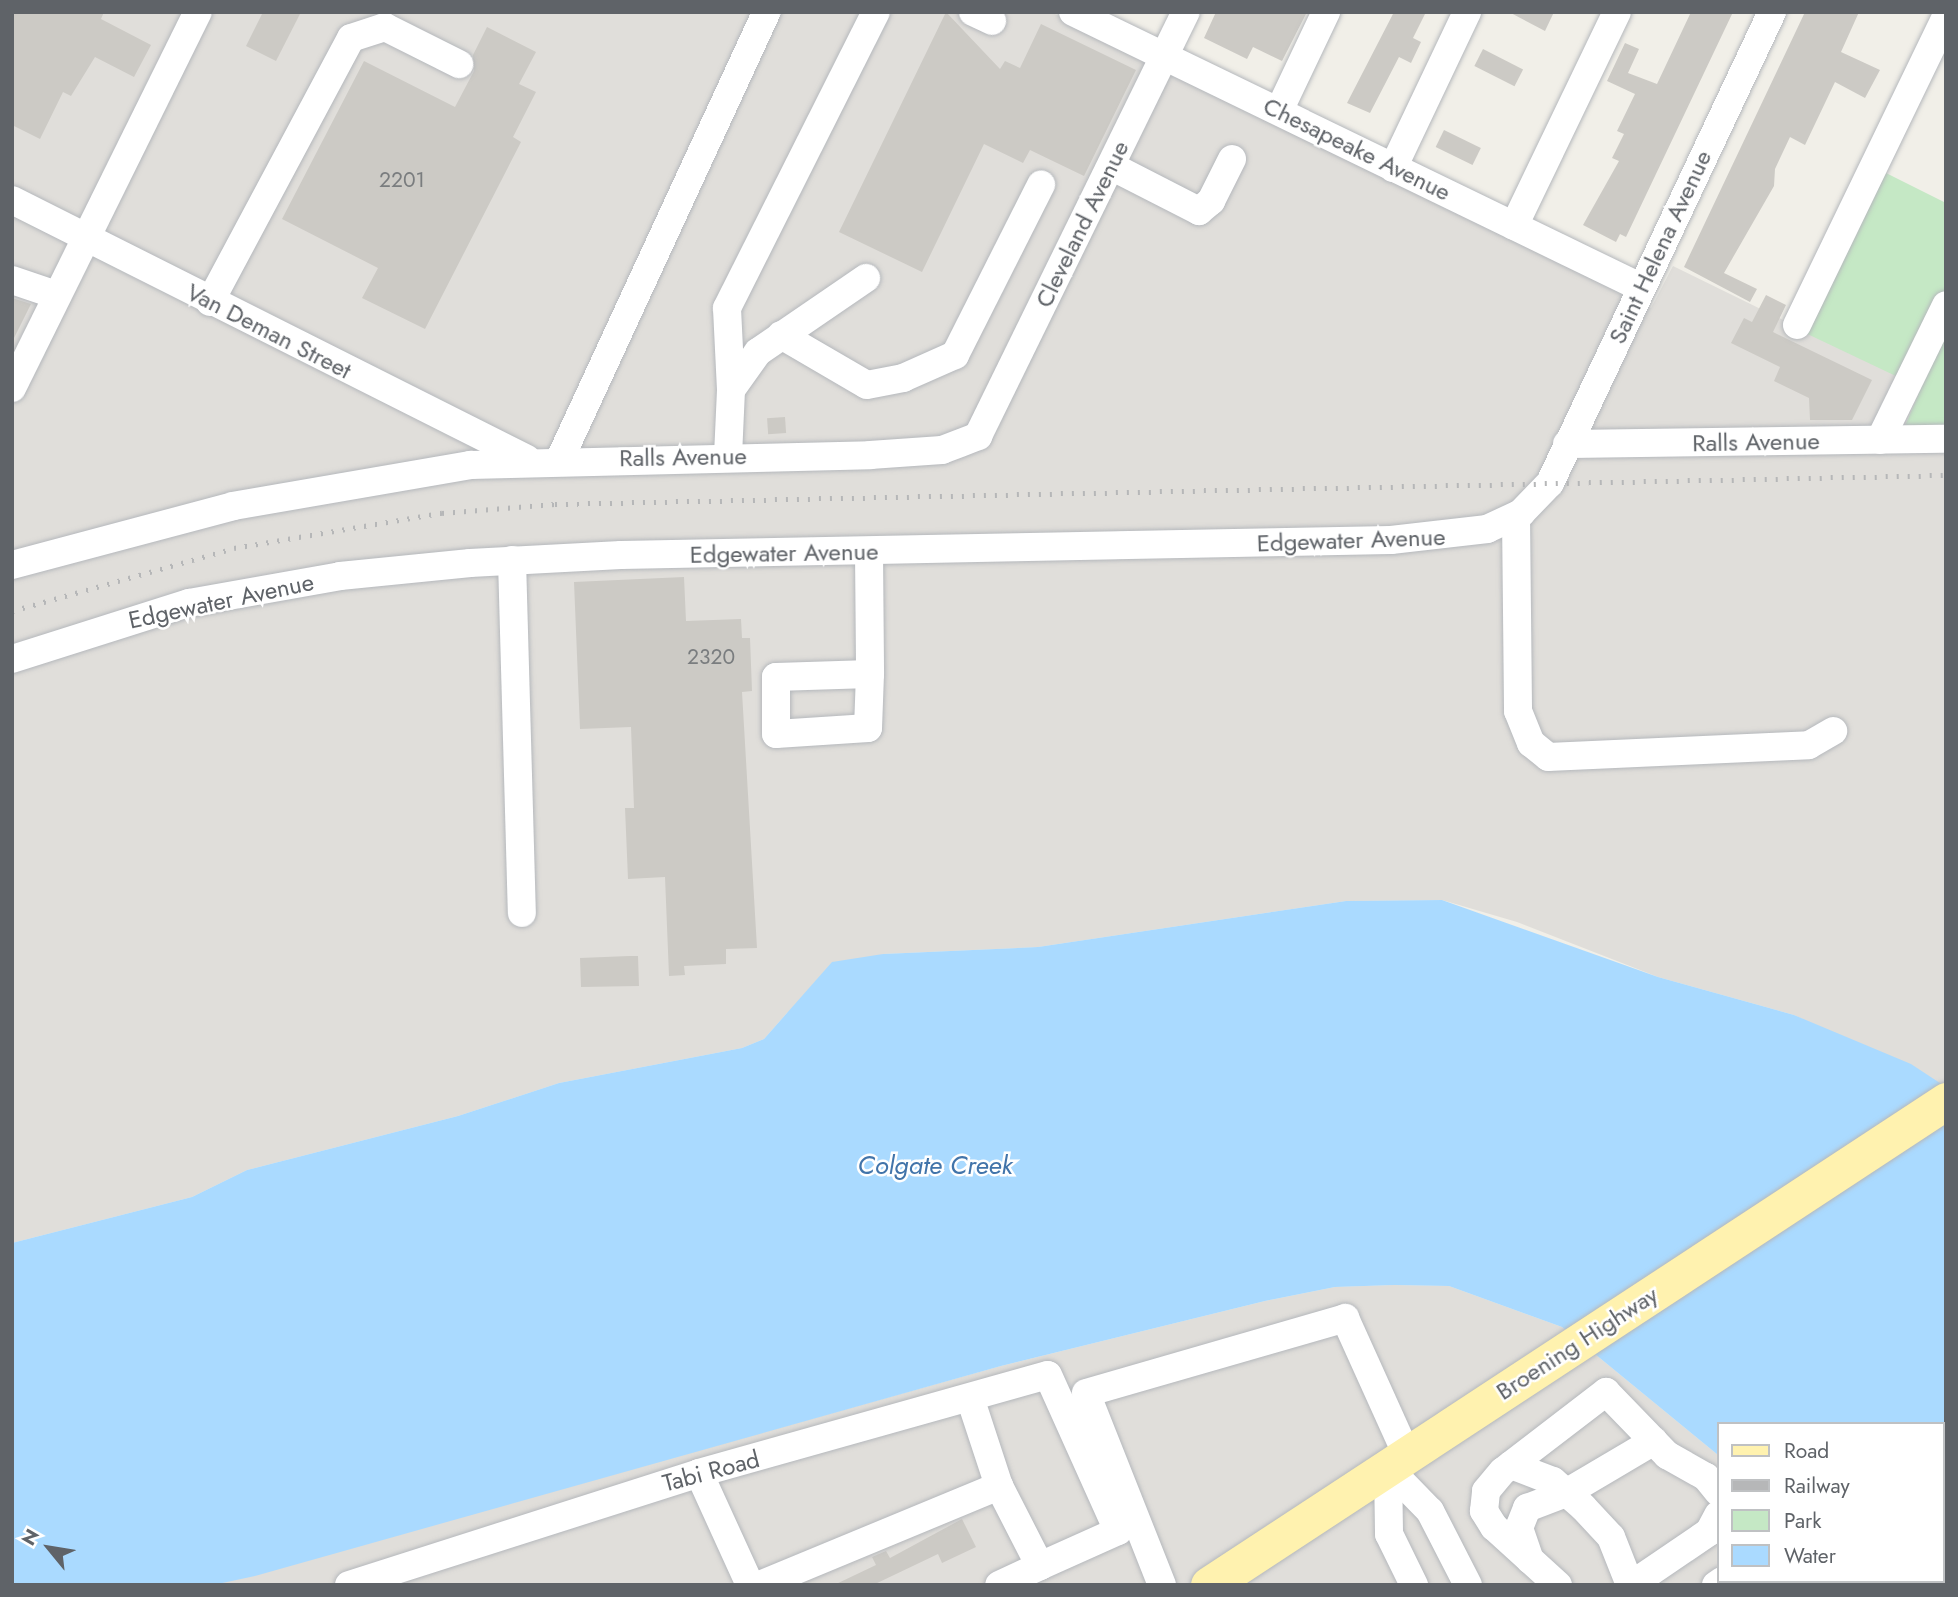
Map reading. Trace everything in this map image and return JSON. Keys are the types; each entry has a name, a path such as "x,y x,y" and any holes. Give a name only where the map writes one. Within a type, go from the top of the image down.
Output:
{"main road":[{"name":"Broening Highway","path":"1209,1585 1946,1101"}],"street":[{"path":"12,388 83,238 198,12"},
{"path":"560,459 767,12"},
{"path":"728,456 731,390 727,308 876,12"},
{"name":"Chesapeake Avenue","path":"1073,12 1640,287"},
{"name":"Cleveland Avenue","path":"978,436 1186,12"},
{"path":"1279,111 1326,12"},
{"path":"1393,168 1467,12"},
{"path":"1514,226 1616,12"},
{"name":"Saint Helena Avenue","path":"1550,483 1640,287 1772,12"},
{"path":"1797,325 1946,17"},
{"path":"211,302 351,38 385,27 459,64"},
{"path":"1111,166 1199,211 1211,201 1232,159"},
{"path":"781,335 867,385 903,378 955,355 1041,185"},
{"name":"Van Deman Street","path":"12,200 527,459"},
{"path":"731,390 758,352 866,278"},
{"path":"12,280 56,295"},
{"path":"1880,440 1946,305"},
{"name":"Ralls Avenue","path":"12,565 233,506 387,476 527,459 942,450 978,436"},
{"name":"Ralls Avenue","path":"1567,444 1946,439"},
{"name":"Edgewater Avenue","path":"12,659 119,623 257,588 512,560 1443,538 1470,534 1516,516 1550,483"},
{"path":"1516,516 1518,711 1531,743 1548,758 1809,745 1833,731"},
{"path":"869,552 870,674"},
{"path":"512,560 522,913"},
{"path":"1162,1585 1086,1393 1345,1318 1397,1462 1430,1511 1468,1585"},
{"name":"Tabi Road","path":"349,1585 379,1581 699,1473 971,1401 1048,1375 1118,1531 1040,1566"},
{"path":"1558,1585 1494,1527 1484,1511 1486,1491 1511,1465 1606,1392 1654,1441 1716,1490"},
{"path":"971,1401 999,1486 1040,1566 999,1585"},
{"path":"1530,1560 1519,1528 1527,1508 1566,1493 1654,1441"},
{"path":"1397,1462 1390,1534 1414,1585"},
{"path":"1511,1465 1566,1493 1611,1537 1630,1585 1709,1532 1716,1519"},
{"path":"699,1473 750,1585"},
{"path":"760,1585 999,1486"}],"shaded area":[{"path":"12,12 1051,12 1651,308 1673,266 1922,388 1904,427 1946,427 1946,1087 1794,1015 1658,977 1517,922 1442,900 1346,901 1038,947 883,954 787,1013 764,1039 742,1048 559,1083 458,1116 247,1170 192,1197 12,1243"},
{"path":"1449,1286 1562,1327 1716,1453 1716,1583 1870,1585 213,1585 1001,1366 1265,1301 1335,1287"}],"green space":[{"path":"1878,169 1946,203 1946,427 1904,428 1921,388 1799,330"}],"water":[{"name":"Colgate Creek","path":"1442,900 1658,977 1794,1015 1911,1064 1946,1087 1946,1585 1906,1583 1944,1583 1944,1422 1716,1422 1716,1453 1562,1327 1449,1286 1394,1285 1335,1287 1265,1301 1001,1366 255,1576 213,1585 12,1585 12,1243 192,1197 247,1170 458,1116 559,1083 742,1048 764,1039 832,962 883,954 1038,947 1346,901"}],"building":[{"path":"12,12 104,12 101,19 151,45 134,77 95,57 71,96 63,92 40,139 12,125"},
{"path":"263,12 301,12 276,61 246,46"},
{"path":"946,12 1000,69 1005,61 1020,68 1041,24 1136,70 1084,176 1030,150 1023,163 984,144 922,272 839,232"},
{"path":"1216,12 1307,12 1282,61 1253,47 1247,59 1204,38"},
{"path":"1394,12 1426,12 1413,38 1421,42 1411,63 1399,57 1370,113 1347,103"},
{"path":"1509,12 1554,12 1545,31"},
{"path":"1691,12 1733,12 1626,237 1620,234 1616,242 1583,225 1619,161 1612,158 1624,134 1617,131 1635,94 1607,81 1625,43 1639,49 1628,73 1657,84"},
{"path":"1805,12 1859,12 1841,52 1880,70 1865,98 1835,82 1805,145 1790,137 1775,169 1774,186 1724,273 1757,289 1750,302 1684,267"},
{"path":"487,27 536,52 519,84 536,92 513,137 521,142 425,329 362,298 378,268 282,219 364,61 455,107 474,71 473,55"},
{"path":"1483,49 1523,69 1514,86 1474,66"},
{"path":"1444,130 1481,148 1473,165 1436,147"},
{"path":"1766,295 1786,305 1773,332 1872,380 1852,420 1810,420 1809,398 1774,381 1780,367 1731,343 1744,318 1752,322"},
{"path":"12,298 31,304 12,342"},
{"path":"785,417 786,433 768,434 767,418"},
{"path":"684,577 686,621 741,619 742,638 750,638 752,691 742,692 757,948 726,949 726,964 684,966 685,975 669,976 665,877 628,879 625,808 634,808 631,727 580,729 574,582"},
{"path":"638,956 639,986 581,987 580,958"},
{"path":"962,1519 976,1547 942,1563 938,1554 873,1585 834,1585 876,1565 872,1557 886,1551 890,1558"}],"railway":[{"path":"12,611 234,548 442,513 555,504 1946,475"}]}
